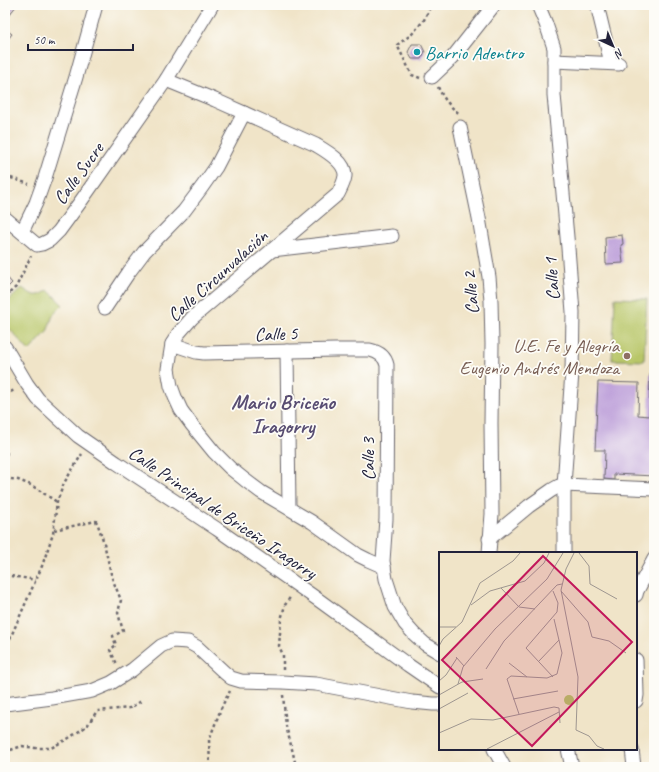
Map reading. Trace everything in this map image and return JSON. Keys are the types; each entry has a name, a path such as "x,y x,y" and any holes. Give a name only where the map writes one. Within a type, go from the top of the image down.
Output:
{"street":[{"path":"22,232 41,189 76,77 96,5"},
{"name":"Calle Sucre","path":"37,245 50,240 59,231 82,201 166,80 212,5"},
{"path":"432,77 453,57 494,5"},
{"name":"Calle 1","path":"538,5 554,48 554,95 573,312 572,372 564,485 564,552"},
{"path":"554,61 615,63 598,5"},
{"name":"Calle Circunvalación","path":"166,80 316,145 330,154 343,168 345,174 343,184 338,194 192,318 178,334 172,344 168,369 171,386 181,410 214,452 230,468 262,492 312,522 358,555 384,567"},
{"path":"105,308 144,252 184,211 216,168 244,113"},
{"name":"Calle 2","path":"460,127 489,276 492,344 492,514 489,552"},
{"path":"5,218 37,245"},
{"path":"272,250 392,236"},
{"name":"Calle 5","path":"172,344 196,352 204,353 370,350 381,354"},
{"name":"Calle Principal de Briceño Iragorry","path":"5,347 27,384 38,399 78,436 117,464 217,529 439,686"},
{"path":"287,351 289,508"},
{"name":"Calle 3","path":"381,354 387,365 386,519 383,561 384,567"},
{"path":"489,539 529,506 559,486 564,485 654,490"},
{"path":"637,591 654,559"},
{"path":"384,567 386,580 395,606 405,624 425,644 439,652"},
{"path":"5,704 92,691 111,683 132,670 161,646 172,641 188,642 197,647 231,678 241,682 316,684 412,702 439,704"},
{"path":"495,750 504,767"},
{"path":"568,750 572,767"},
{"path":"632,750 634,767"}],"path":[{"path":"431,5 424,20 412,34 397,45 412,75 423,79 432,77 442,95 452,108 462,115 460,127"},
{"path":"5,176 41,189"},
{"path":"5,297 16,287 37,245"},
{"path":"5,650 42,566 53,534 57,502 64,483 89,443"},
{"path":"5,453 9,454"},
{"path":"5,478 18,480 31,485 57,502"},
{"path":"54,530 96,521 98,525 104,543 112,578 121,600 118,613 123,632 113,636 116,645 110,650 122,676"},
{"path":"5,575 36,580"},
{"path":"296,767 286,726 282,682 283,655 279,646 281,620 285,605 299,586"},
{"path":"210,767 209,740 222,706 236,680"},
{"path":"5,752 22,746 51,748 87,726 98,711 130,708 143,700"}],"green space":[{"path":"22,288 35,295 44,293 48,290 63,305 53,315 47,332 29,351 5,324 5,304"},
{"path":"615,298 647,299 644,361 612,360"}],"building":[{"path":"5,5 17,5 5,20"},
{"path":"5,29 12,34 5,43"},
{"name":"Barrio Adentro","path":"412,44 421,44 425,52 421,59 412,59 408,52"},
{"path":"622,235 623,244 621,245 623,263 606,264 605,237"},
{"path":"5,275 12,283 5,290"},
{"path":"650,374 654,374 654,476 614,474 614,480 604,479 605,450 595,450 598,382 639,383 638,415 649,416"}],"place":[{"name":"Barrio Adentro","path":"417,52"},
{"name":"U.E. Fe y Alegría Eugenio Andrés Mendoza","path":"627,356"}],"district":[{"name":"Mario Briceño Iragorry","path":"283,414"}]}
